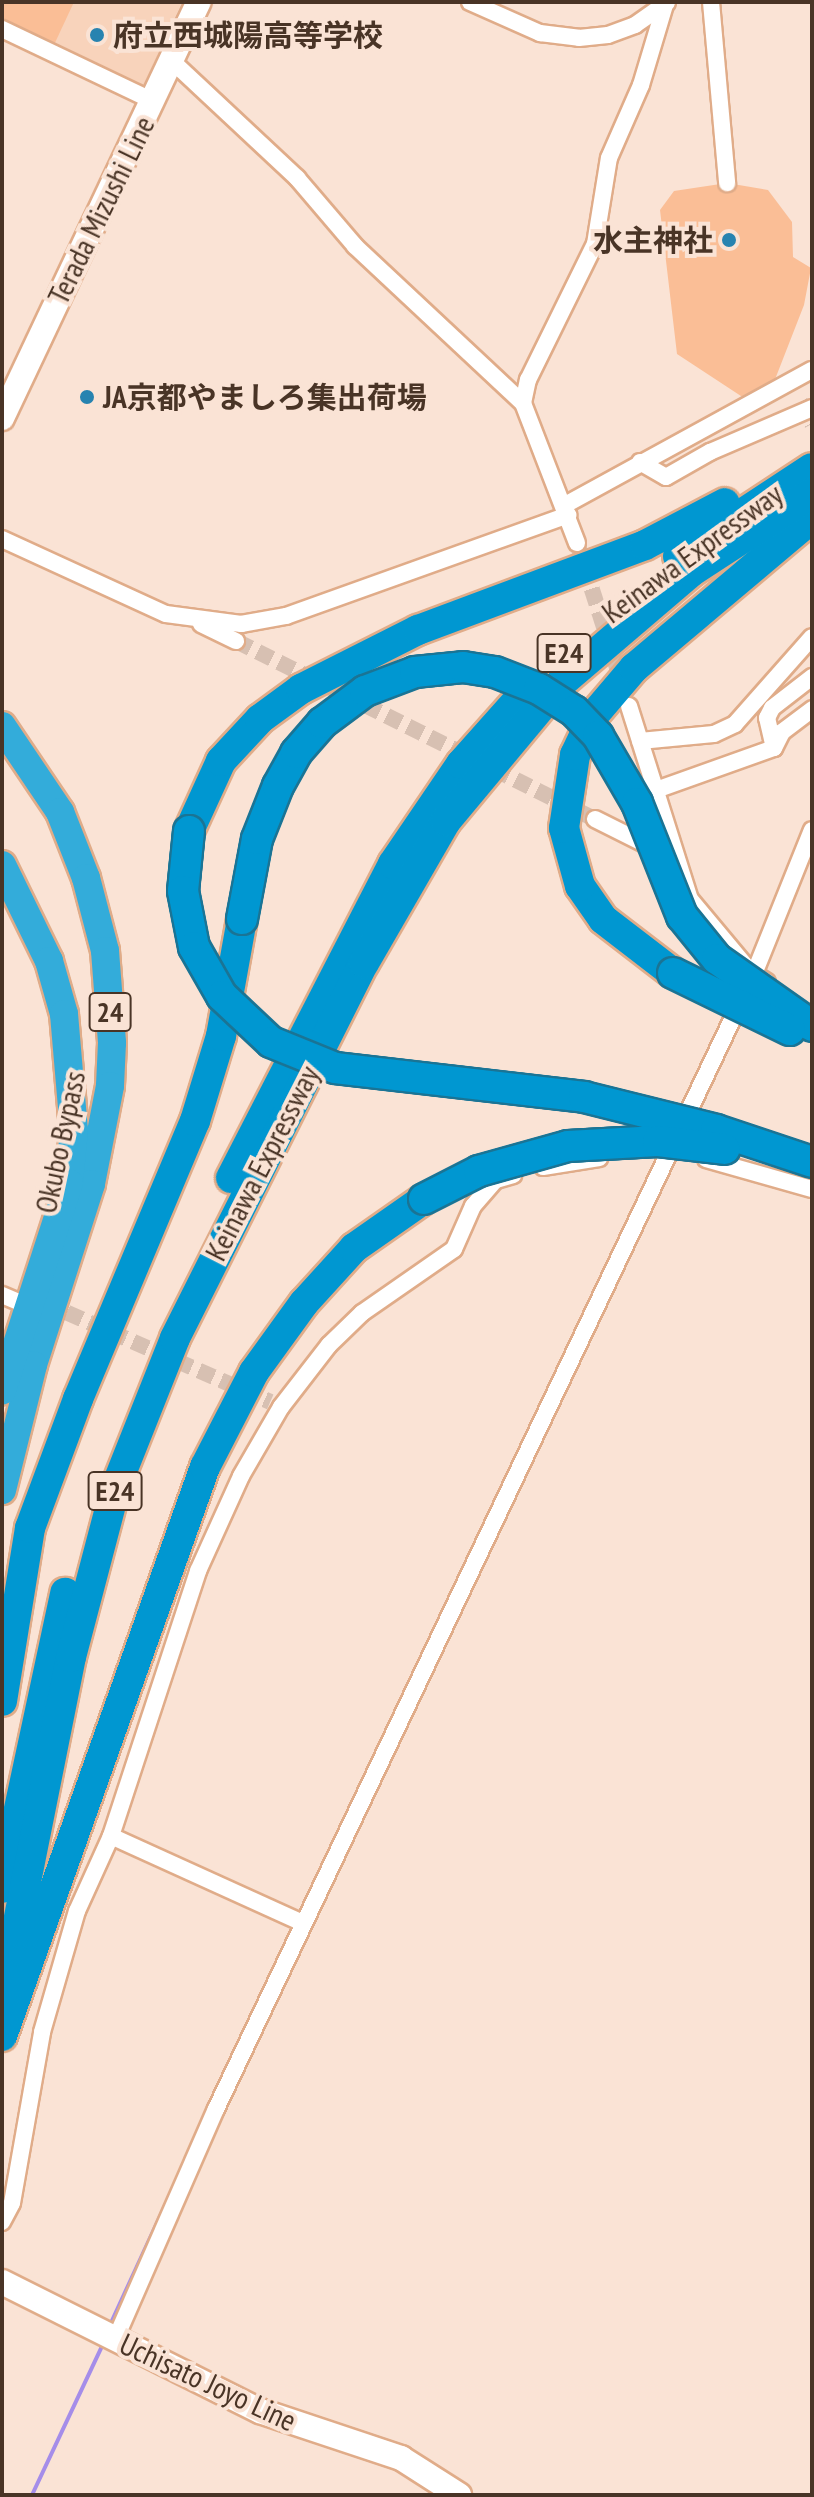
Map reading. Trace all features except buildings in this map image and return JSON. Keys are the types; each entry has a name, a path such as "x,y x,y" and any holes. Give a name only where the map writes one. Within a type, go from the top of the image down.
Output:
{"highway":[{"path":"812,454 645,545 418,630 301,689 260,719 221,761 196,807 189,831 183,891 194,947 222,996 271,1042 335,1068 472,1080 597,1100 812,1162"},
{"name":"Keinawa Expressway","path":"2,1888 62,1601 116,1427 175,1291 461,764 543,673 679,555 812,468"},
{"name":"Keinawa Expressway","path":"384,902 446,821 560,684 691,572 812,493"},
{"path":"812,518 634,668 594,715 575,755 564,828 580,886 603,919 673,973 812,1040"},
{"path":"2,1701 30,1528 78,1399 195,1121 221,1036 257,839 278,786 296,753 322,723 365,691 415,672 463,667 495,672 539,689 574,711 598,736 637,803 682,916 717,959 812,1026"},
{"name":"Okubo Bypass","path":"2,726 60,812 86,878 105,951 112,1043 110,1086 91,1184 33,1365 2,1490"},
{"name":"Okubo Bypass","path":"2,865 49,961 73,1076 69,1183 27,1300 2,1390"},
{"name":"Keinawa Expressway","path":"2,2002 71,1657 115,1489 175,1338 327,1012"},
{"path":"2,2036 205,1467 254,1372 304,1303 354,1248 424,1199 479,1171 522,1157 616,1141 712,1147 812,1171"}],"main road":[{"name":"Terada Mizushi Line","path":"2,418 199,2"},
{"name":"Uchisato Joyo Line","path":"2,2282 260,2411 401,2458 459,2495"}],"street":[{"path":"470,2 540,33 579,38 608,35 635,25 667,3"},
{"path":"711,2 727,183"},
{"path":"577,543 566,510 528,427 523,403 528,380 595,244 609,158 641,85 667,3"},
{"path":"2,29 153,101"},
{"path":"171,60 297,178 355,246 523,403"},
{"path":"2,539 166,614 241,624 286,616 566,510 640,462 812,370"},
{"path":"640,462 666,477 806,405 790,382"},
{"path":"191,618 236,641"},
{"path":"640,741 714,734 735,724 812,637"},
{"path":"774,748 767,718 772,708 812,677"},
{"path":"629,706 690,899 718,937 754,974 812,1009"},
{"path":"656,790 774,748 782,732 812,709"},
{"path":"595,819 678,861"},
{"path":"115,2340 303,1923 754,974 812,830"},
{"path":"2,2222 12,2203 42,2032 77,1911 111,1836 198,1571 276,1405 362,1313 454,1249 473,1206 496,1180 594,1158 693,1155 812,1189"},
{"path":"2,1285 27,1300"},
{"path":"2,1295 27,1300"},
{"path":"111,1836 303,1923"}],"shaded area":[{"name":"府立西城陽高等学校","path":"2,2 182,2 141,91 2,22"},
{"path":"2,2 74,2 53,47 2,22"},
{"path":"727,183 768,190 792,222 793,257 811,268 804,305 774,382 744,398 677,354 660,210 674,191"}],"waterway":[{"path":"517,390 555,307"},
{"path":"432,1634 447,1602"},
{"path":"110,2325 177,2179"},
{"path":"32,2495 103,2344"}],"tunnel":[{"path":"800,402 812,424"},
{"path":"577,543 623,686"},
{"path":"236,641 595,819"},
{"path":"45,1303 270,1402"}],"place":[{"name":"府立西城陽高等学校","path":"97,35"},
{"name":"水主神社","path":"729,240"},
{"name":"JA京都やましろ集出荷場","path":"87,397"}]}
